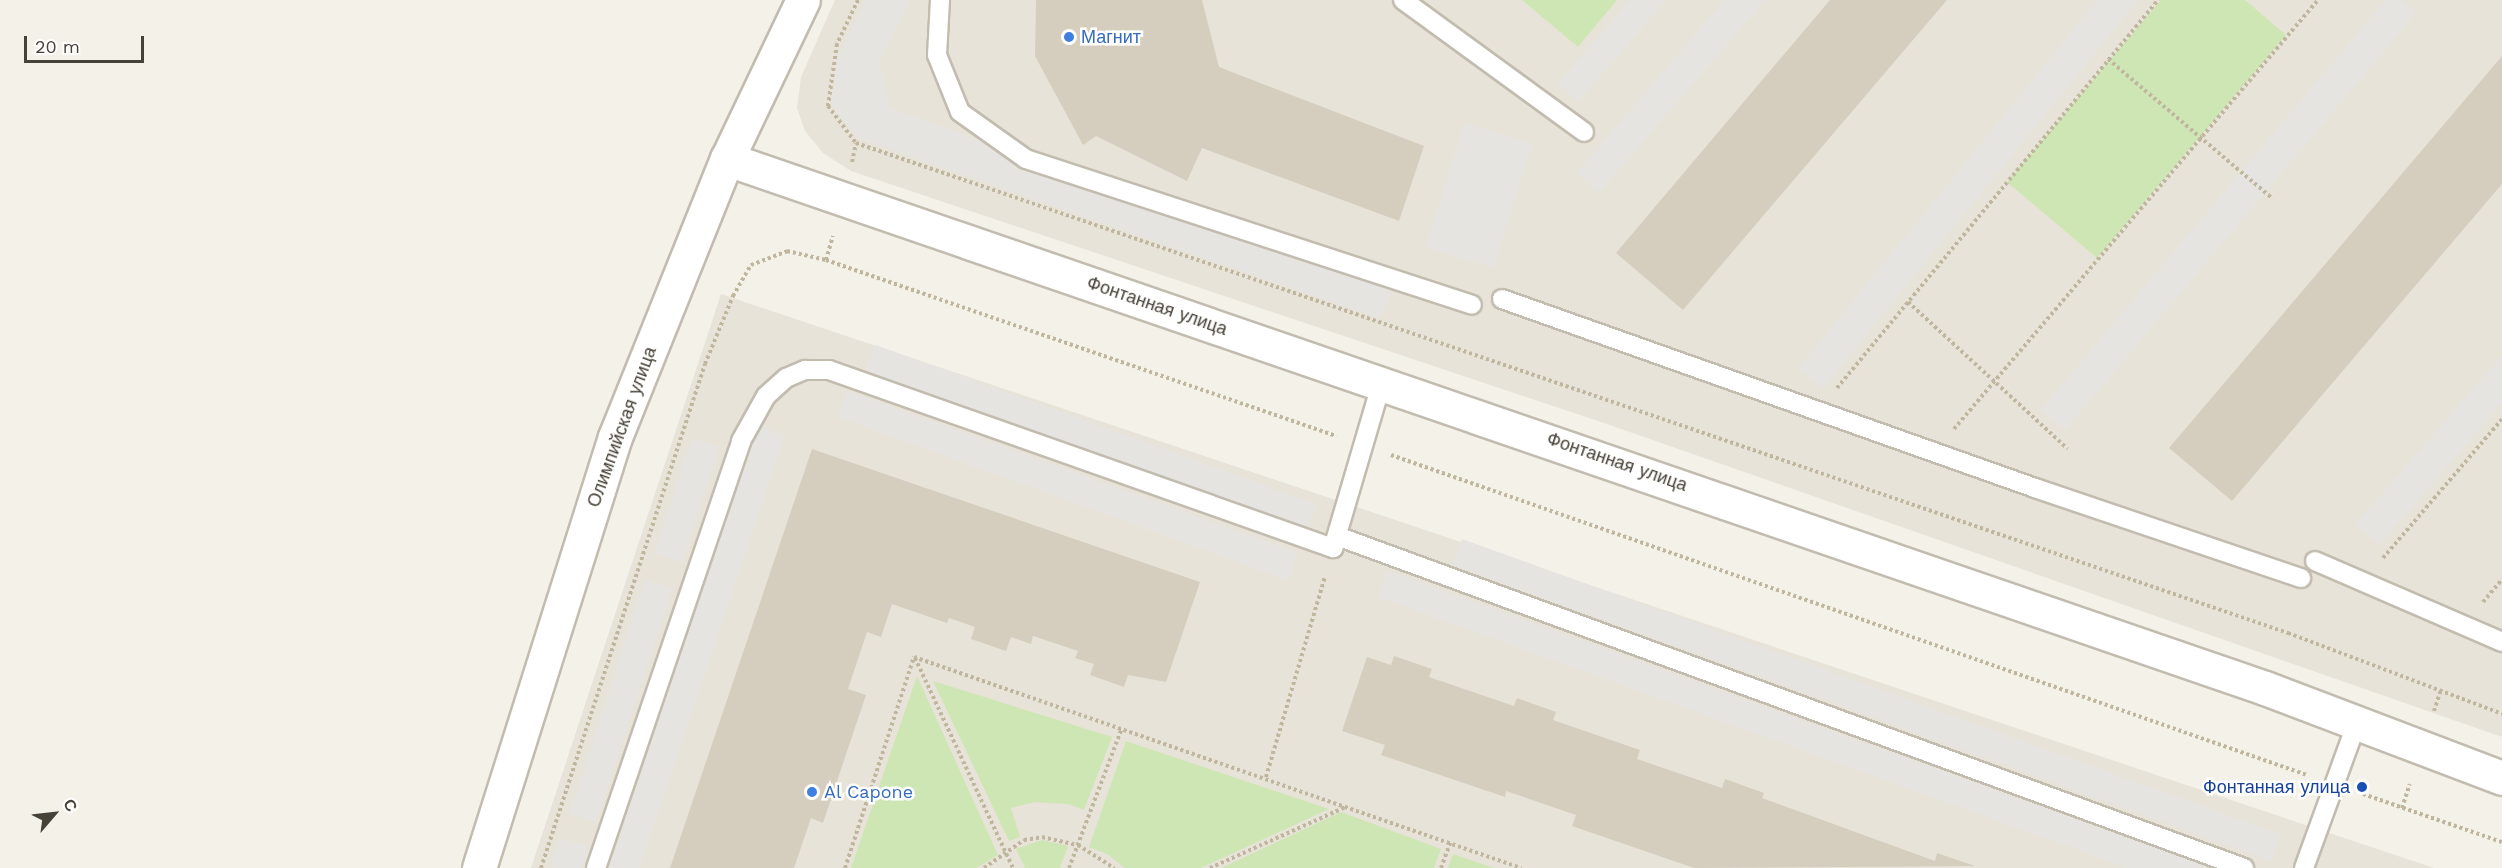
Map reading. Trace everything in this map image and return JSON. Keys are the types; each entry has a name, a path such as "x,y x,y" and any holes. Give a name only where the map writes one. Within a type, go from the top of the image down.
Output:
{"street":[{"name":"Олимпийская улица","path":"479,868 615,437 727,159 803,0"},
{"name":"Фонтанная улица","path":"727,159 1382,382 2265,688 2356,725 2502,778"}],"lane":[{"path":"940,0 937,55 960,112 1026,159 1472,305"},
{"path":"1403,0 1584,132"},
{"path":"1502,299 1934,453 2301,578"},
{"path":"596,868 741,441 766,396 786,378 806,370 829,370 1335,542 2244,868"},
{"path":"1335,542 1382,382"},
{"path":"2315,561 2502,642"},
{"path":"2304,868 2356,725"}],"path":[{"path":"858,0 837,44 828,106 856,143 2288,633 2502,714"},
{"path":"1817,411 2158,0"},
{"path":"1934,453 2318,0"},
{"path":"2108,59 2273,199"},
{"path":"826,260 844,200 856,143"},
{"path":"541,868 705,364 733,296 751,265 787,251 826,260 2502,842"},
{"path":"1908,302 2068,449"},
{"path":"2363,581 2502,420"},
{"path":"1266,777 1335,542"},
{"path":"915,657 1266,777 1521,868"},
{"path":"915,657 1014,868"},
{"path":"845,868 915,657"},
{"path":"1069,868 1122,728"},
{"path":"1214,867 1346,807"},
{"path":"984,868 1024,840 1042,837 1078,845 1114,868"},
{"path":"1442,868 1450,843"}],"shaded area":[{"path":"835,0 2502,0 2502,737 1604,423 851,171 823,153 805,131 797,108 801,77"},
{"path":"866,0 910,0 879,61 890,108 1394,290 1378,318 860,139 832,106 836,62"},
{"path":"1630,0 1666,0 1578,102 1558,84"},
{"path":"1725,0 1765,0 1599,193 1577,173"},
{"path":"2098,0 2138,0 1823,388 1799,368"},
{"path":"2386,0 2401,0 2416,13 2065,430 2041,410"},
{"path":"1465,123 1532,144 1493,268 1426,247"},
{"path":"721,294 2434,868 531,868"},
{"path":"876,345 1316,504 1306,531 866,371"},
{"path":"2502,356 2502,403 2379,545 2356,524"},
{"path":"848,391 1298,553 1288,580 838,417"},
{"path":"758,426 785,435 639,868 609,868"},
{"path":"692,438 719,447 682,562 655,553"},
{"path":"1462,539 2280,834 2271,861 1452,565"},
{"path":"1388,571 2211,868 2128,868 1379,597"},
{"path":"645,580 672,589 596,822 570,814"},
{"path":"560,838 588,846 581,868 551,868"}],"green space":[{"path":"1522,0 1617,0 1578,47"},
{"path":"2161,0 2245,0 2286,35 2097,258 2007,182"},
{"path":"917,676 998,855 976,868 851,868"},
{"path":"933,681 1112,737 1084,810 1068,804 1035,802 1011,808 1020,837 1009,841"},
{"path":"1126,741 1329,809 1201,868 1125,868 1107,854 1089,847"},
{"path":"1341,812 1441,849 1434,868 1221,868"},
{"path":"1042,840 1068,846 1060,868 1025,868 1016,849"},
{"path":"1453,854 1494,868 1448,868"}],"building":[{"path":"1036,0 1202,0 1219,67 1424,146 1399,221 1202,148 1187,181 1096,136 1083,145 1035,56"},
{"path":"1830,0 1947,0 1683,310 1616,253"},
{"path":"2502,56 2502,184 2232,501 2169,448"},
{"path":"812,449 1200,582 1166,682 1128,675 1124,687 1090,675 1094,664 1075,658 1078,651 1033,636 1031,644 1011,637 1006,651 971,639 975,627 949,618 947,623 892,604 881,637 867,632 848,689 866,695 823,823 811,818 794,868 670,868"},
{"path":"1394,656 1432,669 1429,677 1514,706 1517,698 1556,712 1553,720 1640,750 1637,759 1722,788 1725,779 1764,793 1762,798 1935,861 1937,853 1975,866 1694,868 1572,826 1576,815 1506,791 1505,797 1381,755 1385,745 1342,731 1367,657 1391,665"}],"place":[{"name":"Магнит","path":"1069,37"},
{"name":"Фонтанная улица","path":"2362,787"},
{"name":"Al Capone","path":"812,792"}]}
